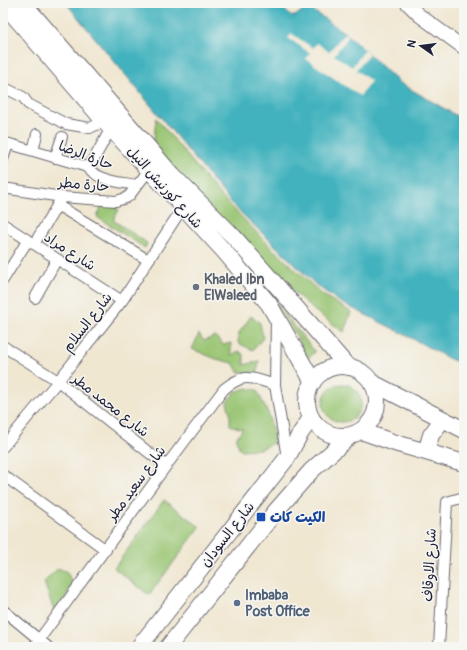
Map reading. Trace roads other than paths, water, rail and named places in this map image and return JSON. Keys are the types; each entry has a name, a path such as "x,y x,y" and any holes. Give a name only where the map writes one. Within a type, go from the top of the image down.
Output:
{"main road":[{"name":"شارع كورنيش النيل","path":"3,3 107,124 224,251 269,304 313,382"},
{"name":"شارع كورنيش النيل","path":"23,3 167,169 232,236 348,367"},
{"path":"348,367 365,375 371,382 375,392 376,403 374,414 369,424 356,433 340,436 328,434 318,428 311,418 307,406 308,393 313,382 320,374 329,369 348,367"},
{"path":"371,382 442,420 464,430"},
{"name":"شارع السودان","path":"139,647 286,458 311,418"},
{"path":"426,452 431,435 442,420"},
{"path":"356,433 464,463"},
{"name":"شارع السودان","path":"168,647 274,512 311,471 356,433"}],"street":[{"path":"407,3 464,48"},
{"path":"3,87 23,97 28,104 66,124 90,128 107,124"},
{"path":"89,168 107,124"},
{"path":"33,151 37,134"},
{"path":"55,158 62,137"},
{"path":"3,159 6,143"},
{"name":"حارة الرضا","path":"6,143 89,168 103,178 137,185"},
{"name":"حارة مطر","path":"3,188 60,201 116,201 122,200 129,196 149,170"},
{"path":"3,280 60,201 148,260"},
{"name":"شارع السلام","path":"3,447 122,301 183,207"},
{"name":"شارع مراد","path":"3,224 122,301"},
{"path":"35,298 57,259"},
{"path":"276,316 275,385 286,458"},
{"name":"شارع محمد مطر","path":"3,346 58,381 166,466"},
{"name":"شارع سعيد مطر","path":"39,640 224,389 234,381 244,377 254,378 275,385"},
{"path":"3,475 106,550"},
{"name":"شارع الاوقاف","path":"439,647 446,502 464,497"},
{"path":"3,610 48,647"}],"water":[{"path":"66,3 278,3 291,16 296,15 302,10 311,9 349,36 400,83 464,120 464,365 340,302 316,285 234,206"}],"place":[{"name":"Khaled Ibn ElWaleed","path":"196,287"},
{"name":"الکيت کات","path":"261,517"},
{"name":"Imbaba Post Office","path":"237,603"}]}
